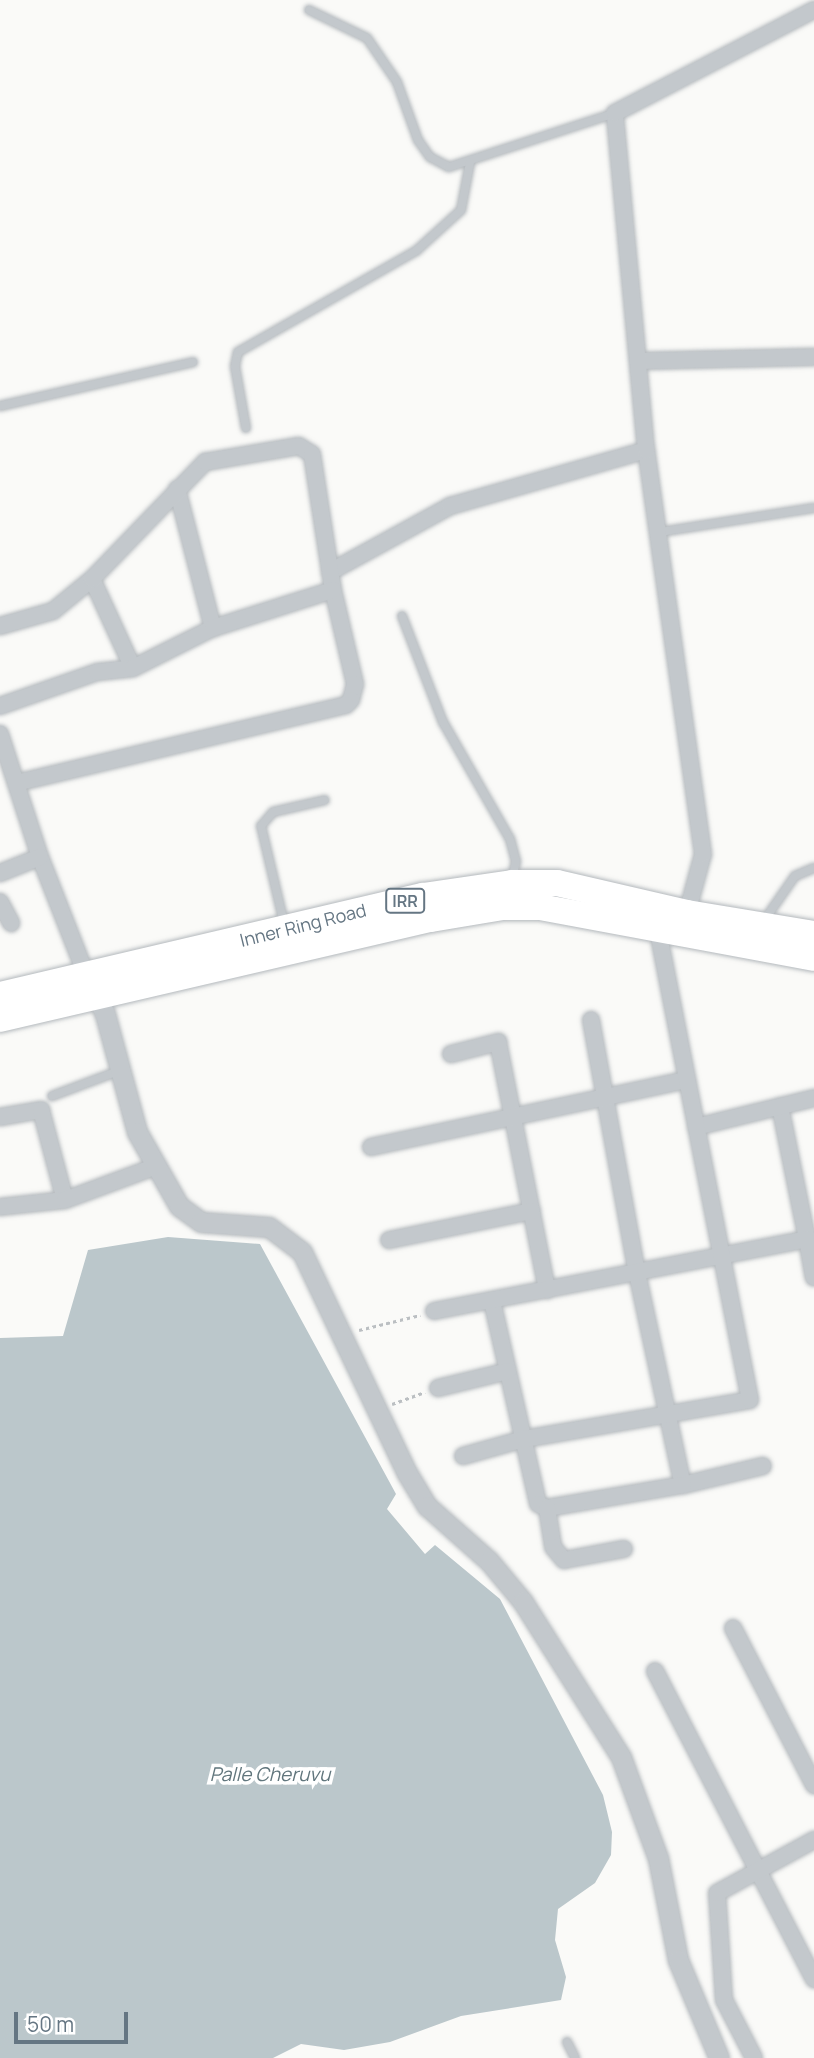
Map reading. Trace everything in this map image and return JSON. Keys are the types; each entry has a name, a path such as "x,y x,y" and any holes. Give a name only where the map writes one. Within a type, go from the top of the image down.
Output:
{"highway":[{"name":"Inner Ring Road","path":"0,1019 93,987 285,930 423,896 512,883 556,883 687,913 814,934"},
{"name":"Inner Ring Road","path":"0,995 93,987 503,907 540,907 814,958"}],"street":[{"path":"463,1456 524,1439 668,1417 750,1400 657,928 687,913 703,854 660,532 646,450 615,113 814,10"},
{"path":"638,361 814,357"},
{"path":"0,626 53,611 92,579 205,462 270,450 307,449 316,461 333,590 355,684 346,705 16,783"},
{"path":"330,572 450,506 646,450"},
{"path":"177,489 213,628"},
{"path":"92,579 133,668"},
{"path":"0,706 97,672 133,668 213,628 333,590"},
{"path":"0,734 40,857 93,987 137,1132 154,1167 179,1206 201,1222 269,1227 289,1239 302,1252 427,1506 489,1561 523,1602 621,1757 658,1858 678,1960 719,2058"},
{"path":"0,873 40,857"},
{"path":"0,902 11,923"},
{"path":"591,1020 637,1273 683,1485"},
{"path":"452,1054 498,1042 547,1290"},
{"path":"371,1147 687,1080"},
{"path":"696,1127 814,1098"},
{"path":"780,1106 814,1278"},
{"path":"0,1117 41,1110 65,1200"},
{"path":"0,1207 65,1200 154,1167"},
{"path":"389,1240 532,1211"},
{"path":"434,1311 807,1239"},
{"path":"492,1301 538,1504 547,1508 683,1485 763,1466"},
{"path":"438,1388 508,1371"},
{"path":"547,1508 553,1547 564,1560 624,1549"},
{"path":"733,1628 814,1785"},
{"path":"655,1671 814,1979"},
{"path":"754,2058 724,2000 717,1893 814,1840"}],"lane":[{"path":"309,10 367,38 383,58 430,157 449,167 470,163 615,113"},
{"path":"246,428 235,366 238,352 416,251 461,210 470,163"},
{"path":"0,405 194,362"},
{"path":"660,532 814,508"},
{"path":"402,616 443,722 510,839 516,861 512,883"},
{"path":"285,930 261,826 274,812 325,800"},
{"path":"762,925 795,876 814,868"},
{"path":"52,1096 120,1070"},
{"path":"567,2042 575,2058"}],"path":[{"path":"342,1334 434,1311"},
{"path":"377,1409 438,1388"}],"water":[{"name":"Palle Cheruvu","path":"168,1237 260,1244 396,1494 387,1509 425,1554 435,1545 500,1599 603,1795 612,1832 611,1855 595,1883 558,1909 555,1940 566,1977 561,2000 461,2016 390,2042 344,2050 301,2044 273,2058 0,2058 0,1338 63,1336 88,1250"}]}
